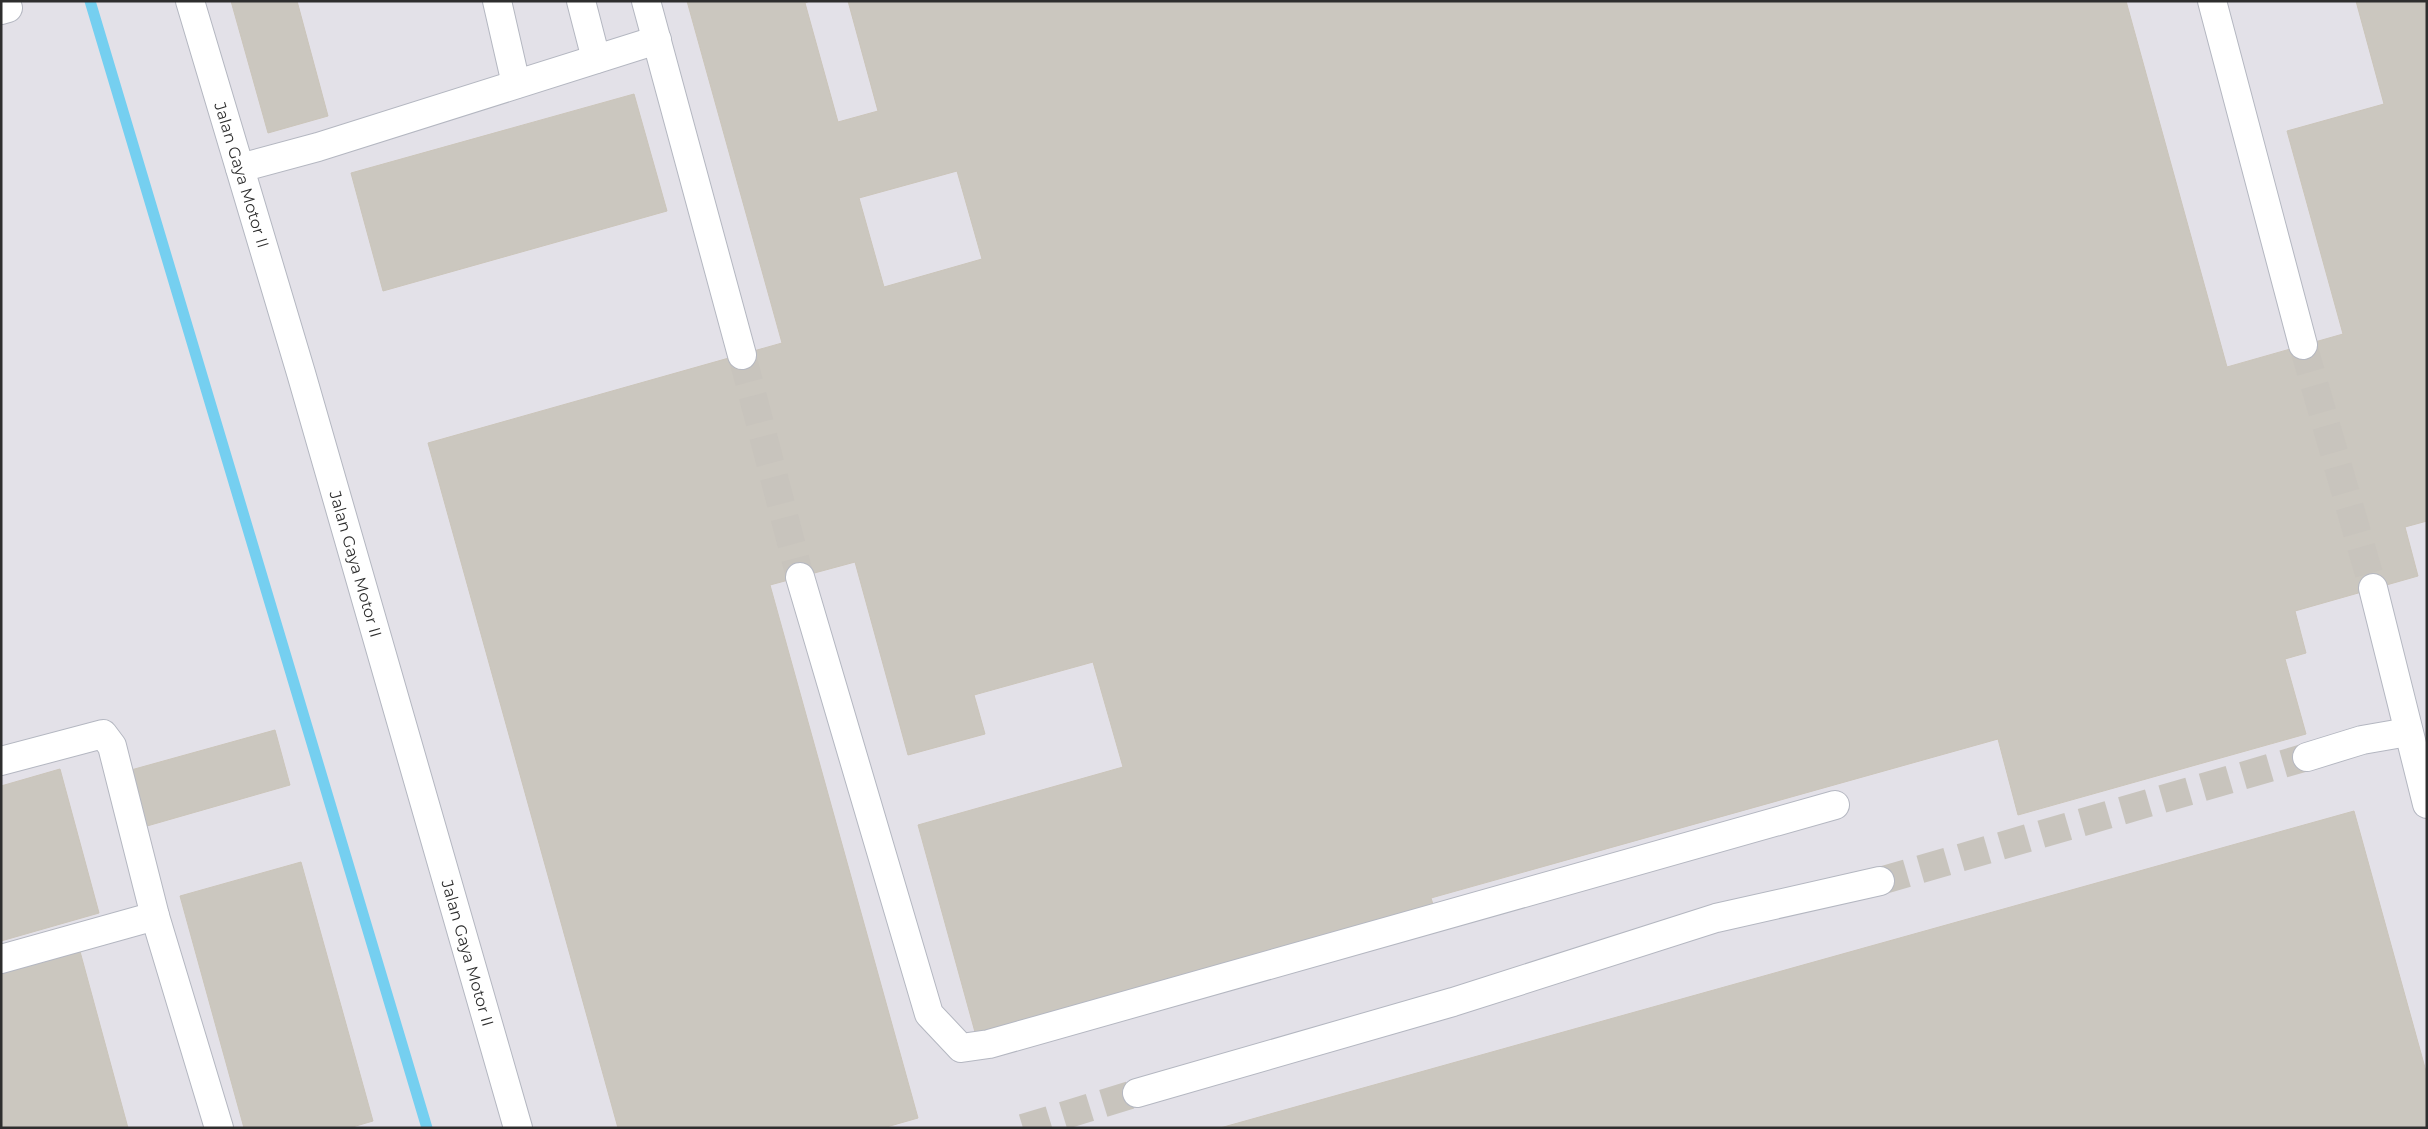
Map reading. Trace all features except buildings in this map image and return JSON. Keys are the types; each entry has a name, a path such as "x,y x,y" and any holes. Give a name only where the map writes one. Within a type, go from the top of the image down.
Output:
{"street":[{"name":"Jalan Gaya Motor II","path":"190,1 240,168 515,1127"},
{"path":"497,1 516,84"},
{"path":"582,1 596,59"},
{"path":"646,1 742,355"},
{"path":"2212,1 2303,345"},
{"path":"240,168 318,147 657,40"},
{"path":"800,577 929,1014 961,1048 998,1042 1835,805"},
{"path":"2373,588 2427,804"},
{"path":"2308,758 2362,740 2408,732"},
{"path":"1,761 103,734 112,746 155,916 219,1128"},
{"path":"1137,1093 1453,1002 1716,918 1880,880"},
{"path":"1,959 155,916"}],"shaded area":[{"path":"1,1 2427,1 2427,1128 1,1128"}],"waterway":[{"path":"90,1 427,1128"}],"tunnel":[{"path":"2303,345 2373,588"},
{"path":"742,355 800,577"},
{"path":"1880,881 2307,757"},
{"path":"1023,1128 1137,1093"}]}
